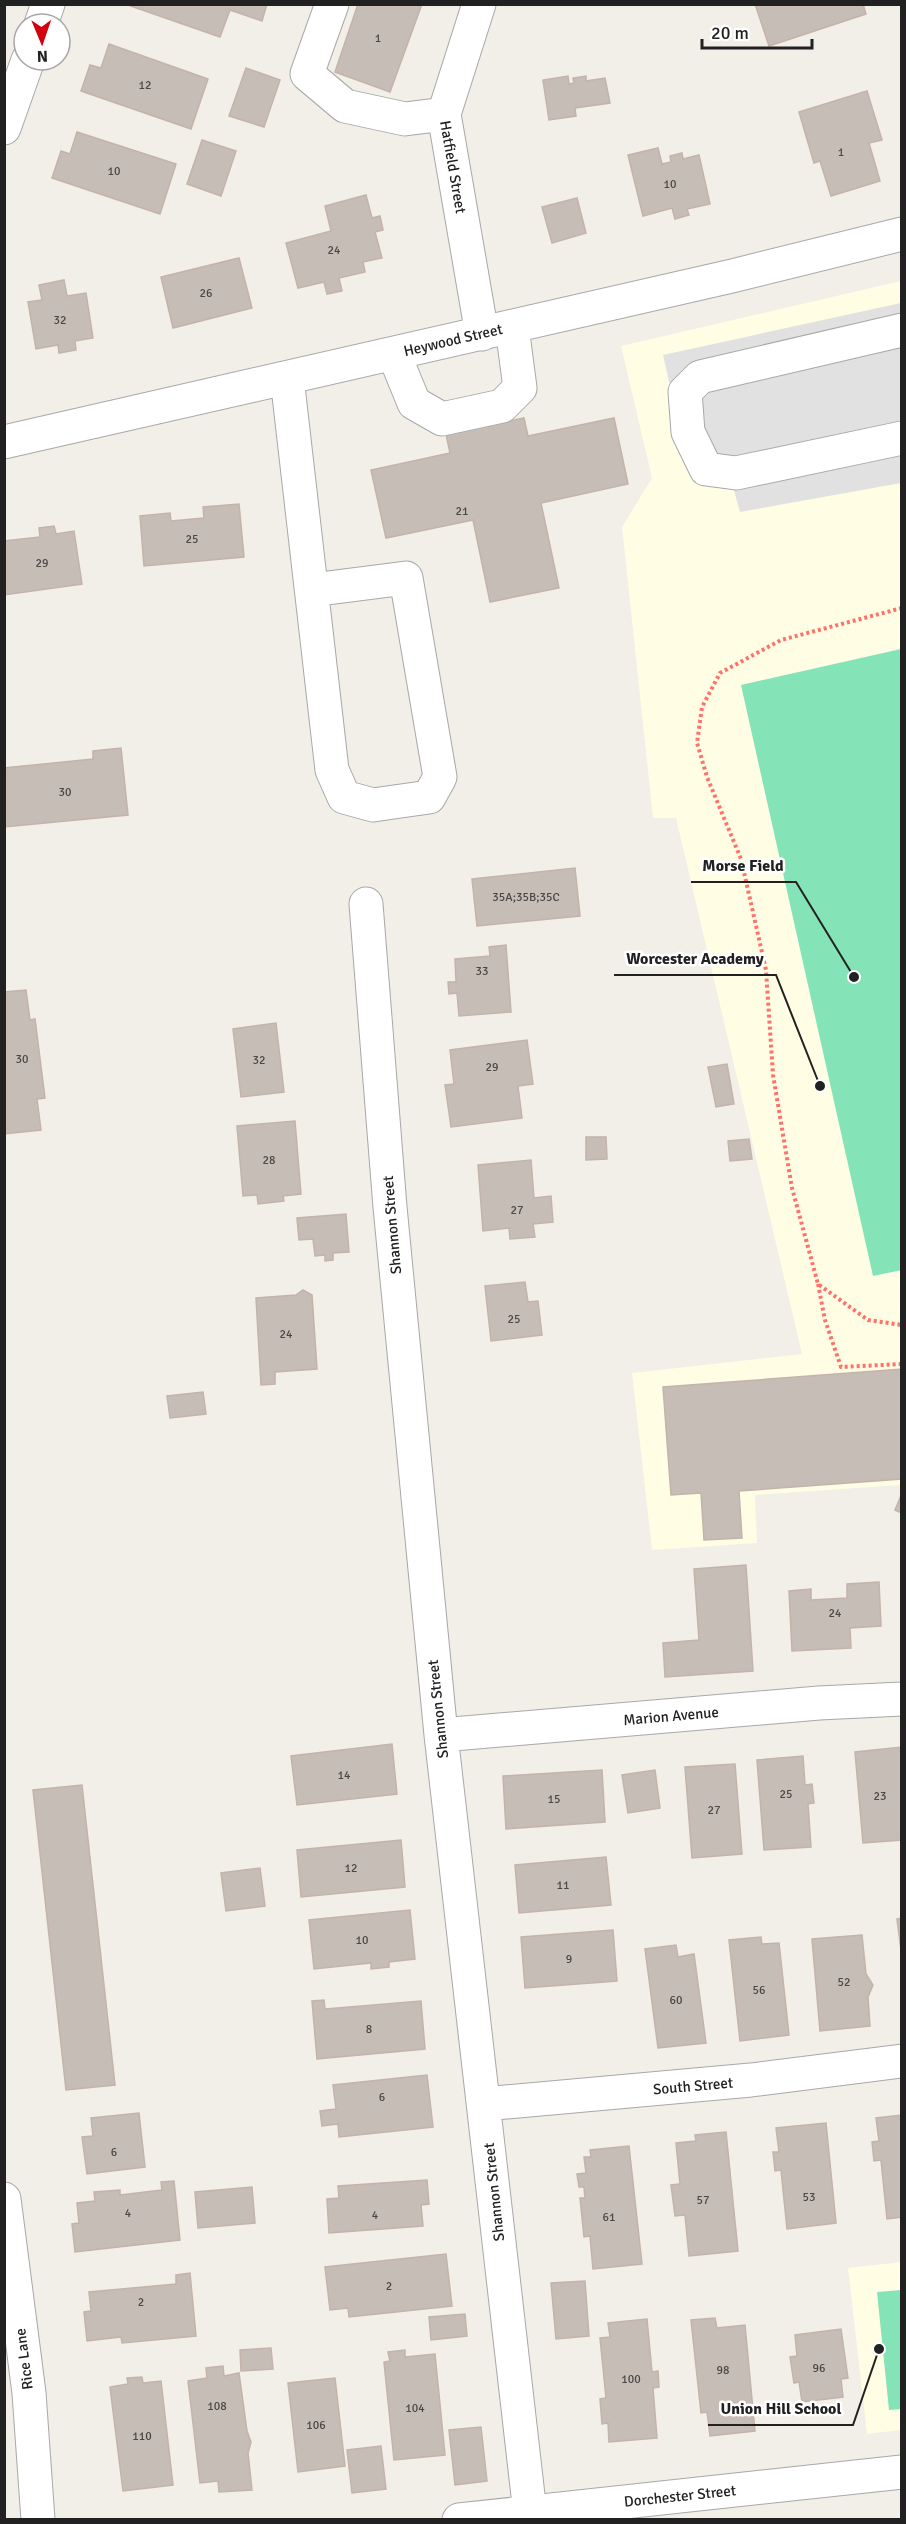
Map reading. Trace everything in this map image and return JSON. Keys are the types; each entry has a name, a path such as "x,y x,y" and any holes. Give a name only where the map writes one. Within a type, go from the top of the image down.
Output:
{"street":[{"path":"332,4 307,74 345,106 405,119 444,114"},
{"name":"Hatfield Street","path":"394,354 414,403 442,418 502,406 520,388 497,330 444,114 479,4"},
{"path":"4,128 24,72"},
{"name":"Heywood Street","path":"4,442 394,354 902,234"},
{"path":"902,330 699,377 685,392 688,432 706,470 736,473 902,438"},
{"path":"286,378 332,770 344,797 373,805 429,797 440,777 406,578 312,590"},
{"name":"Shannon Street","path":"366,903 390,1207 441,1736 530,2513"},
{"name":"Marion Avenue","path":"441,1736 819,1703 902,1699"},
{"name":"South Street","path":"484,2104 751,2080 902,2061"},
{"name":"Rice Lane","path":"4,2199 29,2393 38,2520"},
{"name":"Dorchester Street","path":"459,2520 902,2472"}],"path":[{"path":"902,608 781,640 720,673 702,707 697,743 707,777 741,859 766,970 773,1075 792,1188 818,1284 825,1320 841,1367 902,1364"},
{"path":"818,1284 868,1320 902,1325"}],"shaded area":[{"path":"901,281 901,1485 755,1495 757,1543 652,1550 632,1373 802,1354 676,818 653,818 622,527 652,478 621,346"},
{"path":"901,303 901,483 740,512 727,465 687,460 663,355"},
{"path":"901,2262 901,2430 867,2434 848,2268"}],"green space":[{"path":"901,649 902,1270 873,1276 741,685"},
{"path":"901,2290 901,2409 889,2410 877,2292"}],"building":[{"path":"125,4 267,4 262,21 230,10 220,37"},
{"path":"358,4 422,4 390,92 335,72"},
{"path":"755,4 863,4 866,14 769,46"},
{"path":"109,44 208,79 191,129 81,91 90,65 101,68"},
{"path":"246,68 280,80 264,127 229,116"},
{"path":"568,76 569,84 574,83 573,78 586,76 586,81 605,78 610,103 575,108 576,116 549,120 543,80"},
{"path":"867,91 882,140 869,143 880,181 831,196 820,161 814,163 799,112"},
{"path":"77,132 176,164 160,214 52,178 61,151 70,154"},
{"path":"202,140 236,151 221,196 187,184"},
{"path":"658,148 662,164 671,162 670,156 682,153 683,159 699,155 710,204 687,209 689,215 675,219 672,208 643,216 628,155"},
{"path":"366,195 372,218 380,216 383,230 375,232 382,258 363,262 365,272 339,278 342,291 327,294 324,282 298,288 286,243 331,231 325,206"},
{"path":"577,198 586,233 552,243 542,207"},
{"path":"239,258 252,308 173,328 161,277"},
{"path":"64,280 67,296 86,293 93,338 75,341 76,350 59,353 58,345 36,349 28,302 42,300 39,285"},
{"path":"524,418 528,436 614,418 628,484 541,503 559,588 490,602 473,520 386,538 371,470 450,453 446,434"},
{"path":"239,504 244,557 144,566 140,516 170,513 171,521 204,518 203,507"},
{"path":"54,526 56,534 74,531 82,584 4,595 4,541 40,537 39,528"},
{"path":"121,748 128,815 4,827 4,768 93,759 93,751"},
{"path":"575,868 580,916 477,926 472,879"},
{"path":"506,945 511,1012 459,1016 457,993 449,994 448,982 456,982 455,959 490,956 489,947"},
{"path":"26,990 30,1020 35,1019 45,1098 37,1099 41,1130 4,1134 4,992"},
{"path":"276,1023 284,1092 241,1097 233,1029"},
{"path":"527,1040 533,1084 518,1086 522,1118 451,1127 445,1085 454,1084 450,1050"},
{"path":"727,1064 734,1104 716,1107 708,1067"},
{"path":"295,1121 301,1194 283,1196 284,1201 258,1204 257,1195 243,1196 237,1126"},
{"path":"586,1137 606,1137 607,1159 586,1160"},
{"path":"749,1139 752,1159 730,1161 728,1141"},
{"path":"531,1160 534,1198 551,1196 553,1222 533,1224 535,1237 510,1239 509,1228 483,1231 478,1165"},
{"path":"346,1214 349,1252 333,1253 333,1260 325,1261 325,1255 315,1256 313,1239 299,1240 297,1218"},
{"path":"525,1282 528,1302 538,1301 542,1335 491,1341 485,1286"},
{"path":"303,1290 312,1295 317,1369 275,1372 275,1384 261,1385 256,1298 296,1295"},
{"path":"902,1369 902,1479 739,1491 742,1538 704,1540 701,1493 671,1495 663,1387"},
{"path":"203,1392 206,1414 170,1418 167,1396"},
{"path":"902,1493 902,1513 895,1510"},
{"path":"746,1565 753,1671 665,1677 663,1643 699,1640 694,1569"},
{"path":"879,1582 881,1626 850,1628 851,1648 792,1651 789,1591 811,1589 811,1600 847,1598 847,1584"},
{"path":"392,1744 397,1794 297,1805 291,1756"},
{"path":"902,1747 902,1840 863,1843 855,1752"},
{"path":"803,1756 805,1785 812,1784 814,1803 808,1804 811,1847 764,1850 757,1760"},
{"path":"735,1764 742,1854 692,1858 685,1767"},
{"path":"602,1770 605,1822 506,1829 503,1776"},
{"path":"655,1770 660,1808 628,1813 622,1775"},
{"path":"82,1785 115,2085 66,2090 33,1790"},
{"path":"401,1840 405,1887 301,1897 297,1850"},
{"path":"606,1857 611,1905 519,1913 515,1865"},
{"path":"260,1868 265,1906 226,1911 221,1873"},
{"path":"410,1910 415,1959 389,1962 389,1967 371,1969 371,1963 314,1969 309,1920"},
{"path":"902,1918 902,1958 897,1919"},
{"path":"613,1930 617,1981 525,1988 521,1937"},
{"path":"862,1935 866,1974 873,1985 868,1997 870,2026 820,2031 812,1939"},
{"path":"761,1937 762,1944 779,1943 789,2035 740,2041 729,1940"},
{"path":"676,1945 678,1957 694,1954 706,2043 658,2048 645,1949"},
{"path":"324,2000 325,2009 421,2001 425,2049 317,2059 312,2001"},
{"path":"427,2075 433,2127 339,2137 338,2124 322,2126 320,2111 336,2109 333,2085"},
{"path":"139,2113 145,2167 87,2174 82,2137 93,2136 91,2118"},
{"path":"902,2115 902,2217 887,2219 881,2160 874,2161 872,2142 879,2141 876,2118"},
{"path":"826,2123 836,2223 787,2229 781,2170 775,2171 773,2152 779,2152 776,2128"},
{"path":"726,2132 738,2251 689,2256 685,2215 675,2216 671,2185 680,2184 676,2143 696,2141 695,2135"},
{"path":"629,2146 642,2264 593,2269 590,2236 584,2237 580,2198 585,2198 584,2187 579,2187 577,2174 586,2173 584,2157 591,2157 590,2150"},
{"path":"427,2180 429,2204 421,2205 423,2226 329,2233 327,2199 339,2198 338,2186"},
{"path":"174,2181 180,2240 75,2252 72,2224 79,2223 77,2203 95,2201 94,2192 120,2190 120,2195 162,2190 161,2182"},
{"path":"252,2187 255,2223 198,2228 195,2192"},
{"path":"446,2254 452,2306 349,2317 348,2308 330,2310 325,2267"},
{"path":"190,2273 196,2336 122,2343 121,2337 87,2341 84,2312 91,2311 89,2292 176,2284 176,2275"},
{"path":"585,2281 589,2336 556,2339 551,2283"},
{"path":"465,2314 467,2336 431,2340 429,2317"},
{"path":"715,2318 717,2328 745,2325 755,2431 710,2436 707,2412 701,2413 691,2320"},
{"path":"647,2319 652,2372 658,2371 659,2387 653,2388 657,2438 609,2442 608,2423 602,2424 600,2399 606,2398 600,2338 610,2337 608,2323"},
{"path":"841,2329 848,2378 841,2379 843,2397 802,2402 799,2382 794,2383 790,2357 797,2356 795,2335"},
{"path":"271,2348 273,2369 241,2371 240,2350"},
{"path":"405,2350 405,2357 435,2354 445,2455 394,2460 384,2362 390,2361 388,2352"},
{"path":"223,2366 224,2376 239,2373 247,2431 251,2442 248,2453 252,2490 219,2492 218,2481 200,2483 188,2381 207,2378 206,2368"},
{"path":"142,2377 143,2383 161,2381 173,2485 123,2491 110,2387 128,2384 127,2378"},
{"path":"335,2378 345,2466 298,2472 288,2383"},
{"path":"481,2427 487,2481 455,2485 449,2430"},
{"path":"381,2446 386,2489 352,2493 347,2450"}],"place":[{"name":"Morse Field","path":"854,977"},
{"name":"Worcester Academy","path":"820,1086"},
{"name":"Union Hill School","path":"879,2349"}]}
